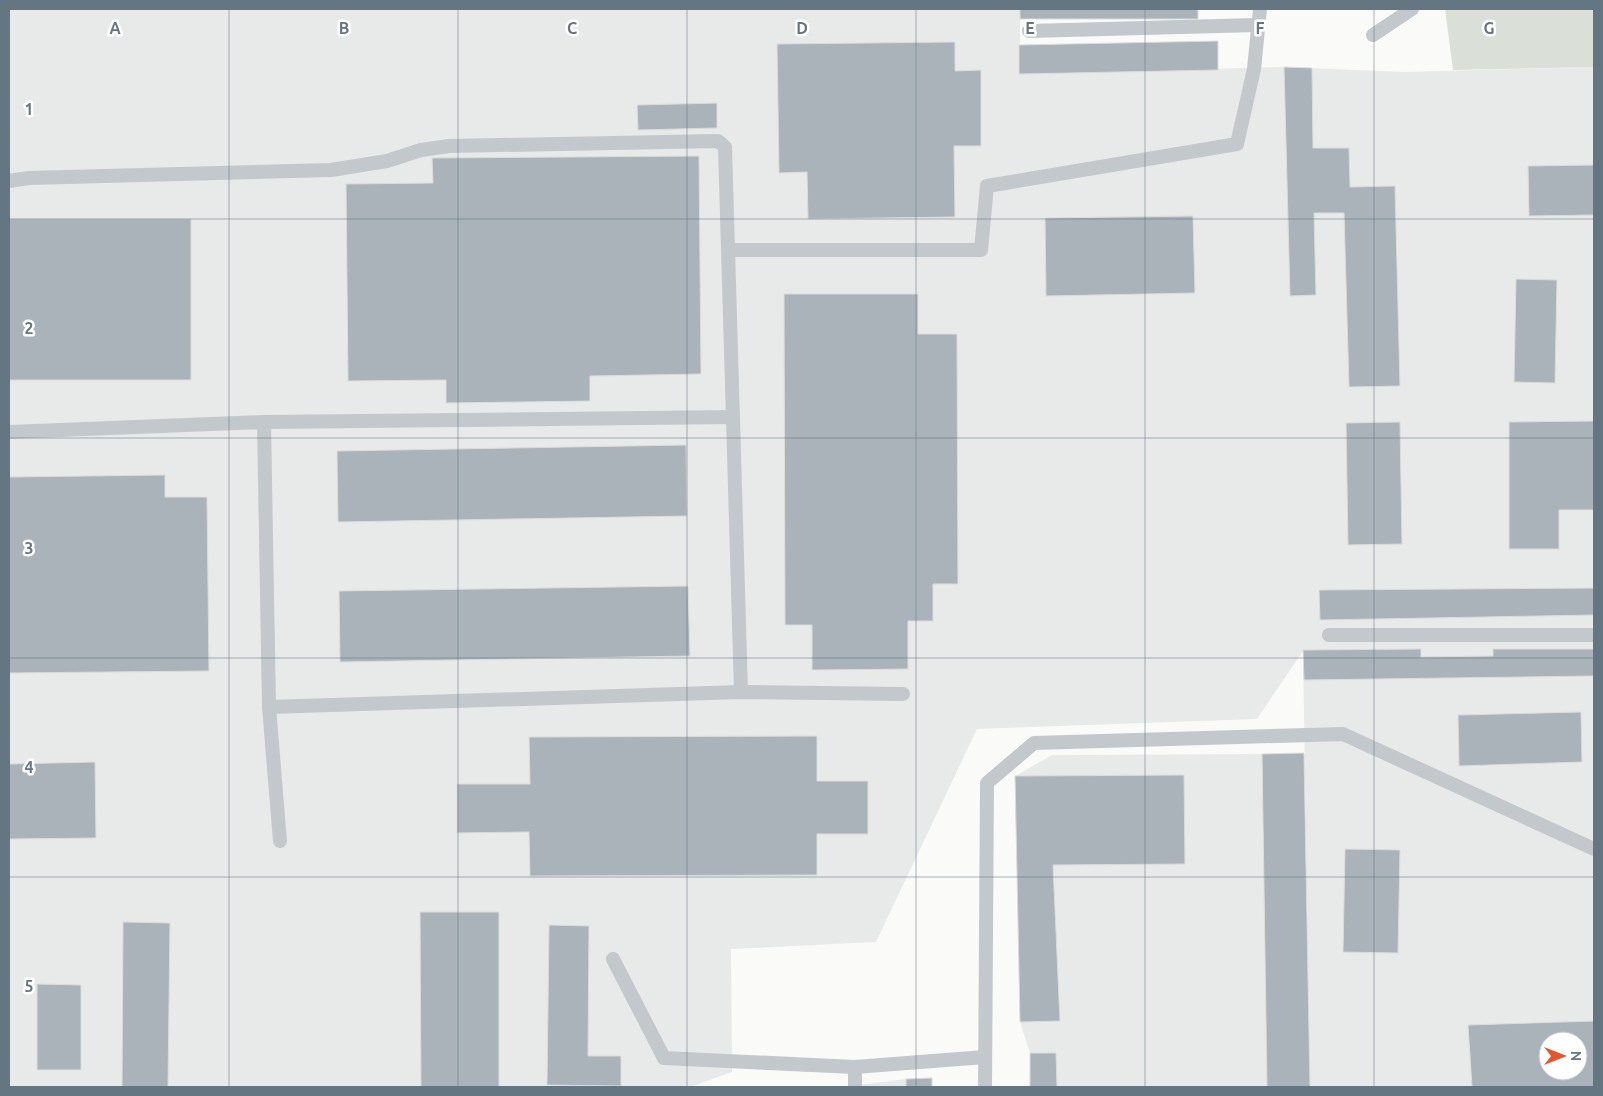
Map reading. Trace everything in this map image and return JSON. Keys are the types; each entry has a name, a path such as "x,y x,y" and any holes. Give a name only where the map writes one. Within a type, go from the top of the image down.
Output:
{"lane":[{"path":"728,250 981,250 987,186 1237,144 1254,69 1260,9"},
{"path":"1373,36 1412,9"},
{"path":"1029,31 1257,25"},
{"path":"9,181 29,178 331,170 387,161 421,150 449,146 718,141 725,147 741,692"},
{"path":"9,432 264,422 733,417"},
{"path":"264,422 269,708 280,841"},
{"path":"1329,635 1594,635"},
{"path":"269,708 741,692 903,694"},
{"path":"985,1087 987,783 1034,743 1343,734 1594,849"},
{"path":"613,959 664,1058 855,1067 985,1057"},
{"path":"855,1067 855,1087"}],"shaded area":[{"path":"9,9 1020,9 1020,74 1284,67 1405,72 1594,67 1594,1087 1310,1087 1303,651 1257,719 977,729 876,942 731,949 732,1072 690,1087 9,1087"},
{"path":"1445,9 1594,9 1594,67 1453,70"},
{"path":"1262,754 1267,1087 1030,1087 1030,1053 1020,1022 1015,776 1052,755"},
{"path":"906,1079 906,1087 842,1087"}],"building":[{"path":"1020,9 1198,9 1198,19 1020,19"},
{"path":"1218,41 1218,70 1019,74 1019,45"},
{"path":"955,42 955,71 981,70 981,146 954,146 955,217 808,219 807,172 779,173 777,44"},
{"path":"1284,67 1312,68 1313,148 1349,148 1350,187 1395,186 1400,386 1349,387 1344,213 1314,213 1316,295 1290,296"},
{"path":"717,103 717,128 638,130 637,105"},
{"path":"699,156 701,374 590,376 590,401 446,403 446,380 348,381 346,184 433,183 432,158"},
{"path":"1594,165 1594,215 1529,216 1528,166"},
{"path":"1193,216 1195,293 1046,296 1045,218"},
{"path":"9,219 191,219 191,380 9,380"},
{"path":"1516,279 1557,280 1555,383 1514,382"},
{"path":"784,294 918,294 918,334 957,334 958,584 933,584 933,621 908,621 908,669 812,670 812,625 785,625"},
{"path":"1594,421 1594,510 1559,510 1559,549 1509,549 1509,422"},
{"path":"1400,422 1402,544 1348,545 1346,423"},
{"path":"686,445 687,516 338,522 337,451"},
{"path":"165,475 165,497 207,497 209,671 9,673 9,477"},
{"path":"688,586 690,656 340,662 339,591"},
{"path":"1594,588 1594,615 1320,620 1319,590"},
{"path":"1421,649 1421,657 1493,656 1493,649 1594,649 1594,676 1304,680 1303,650"},
{"path":"1581,712 1582,762 1459,766 1458,715"},
{"path":"817,736 817,781 868,781 868,834 817,834 817,875 530,876 529,832 457,833 457,784 530,784 529,737"},
{"path":"1304,753 1310,1087 1267,1087 1262,754"},
{"path":"95,762 96,838 9,839 9,764"},
{"path":"1184,775 1185,864 1053,865 1060,1021 1020,1022 1015,776"},
{"path":"1345,849 1400,850 1398,953 1343,952"},
{"path":"420,912 499,912 499,1087 421,1087"},
{"path":"123,922 170,923 168,1087 122,1087"},
{"path":"549,925 589,926 588,1056 621,1056 621,1086 547,1085"},
{"path":"37,984 81,985 81,1070 37,1070"},
{"path":"1594,1021 1594,1087 1472,1087 1468,1025"},
{"path":"1030,1053 1056,1053 1057,1087 1030,1087"},
{"path":"932,1078 932,1087 906,1087 906,1079"}]}
